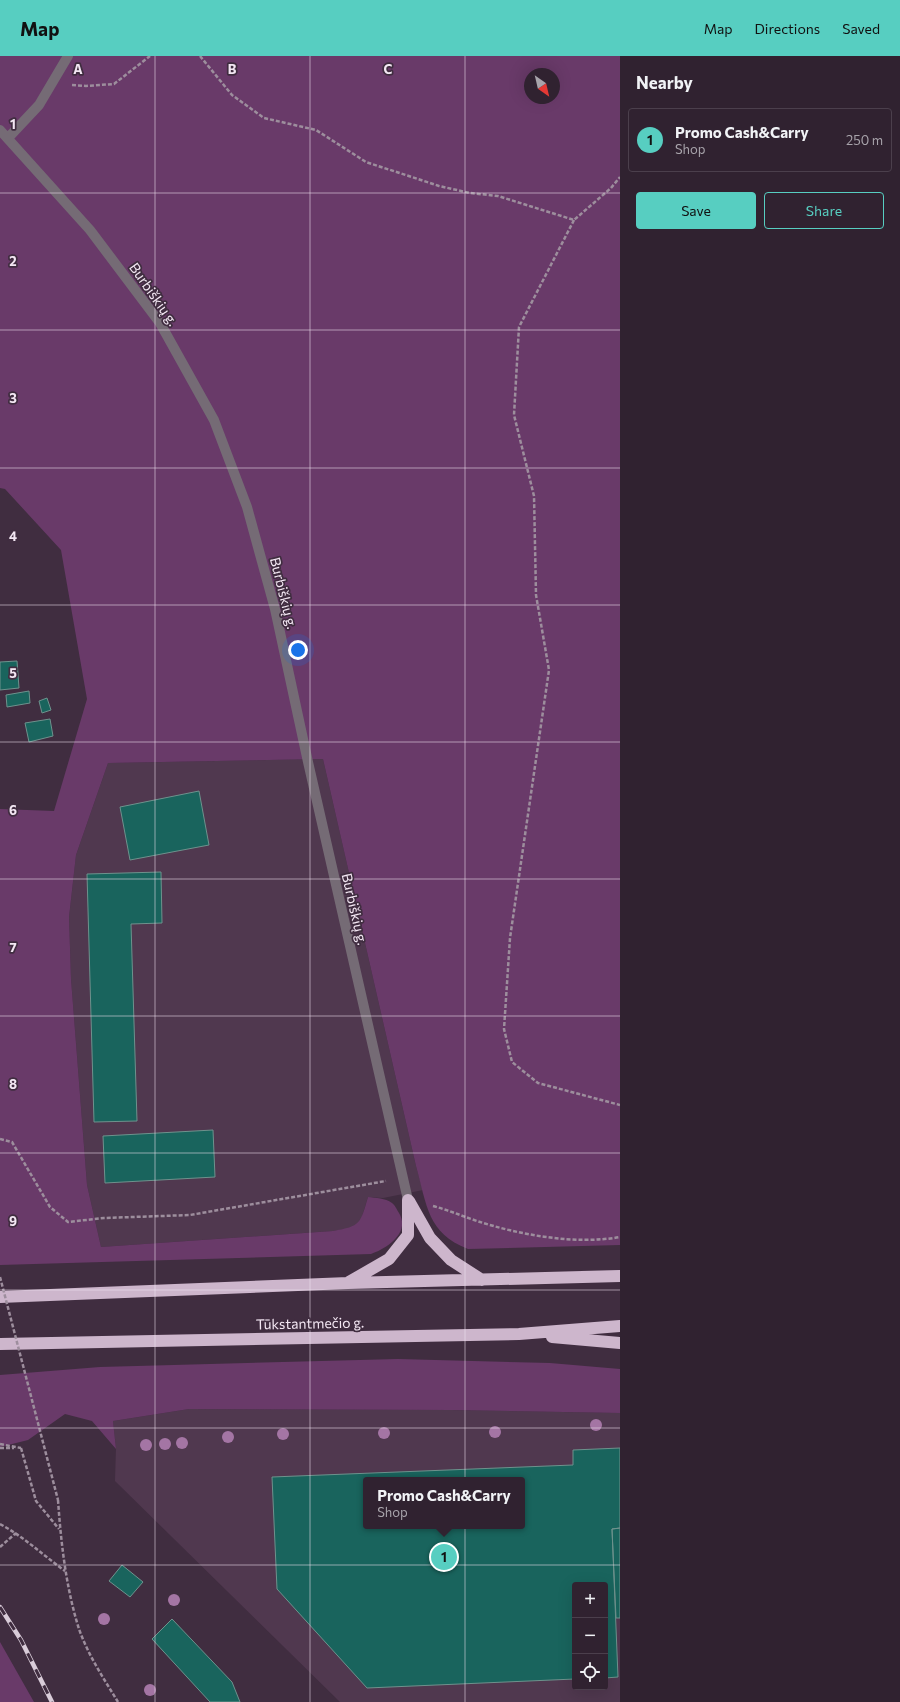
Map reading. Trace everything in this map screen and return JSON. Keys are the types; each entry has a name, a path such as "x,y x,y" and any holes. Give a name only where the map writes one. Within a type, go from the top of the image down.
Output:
{"highway":[{"path":"408,1200 430,1238 451,1260 483,1280"},
{"path":"348,1283 389,1259 408,1235 408,1200"},
{"path":"0,1297 348,1283 620,1276"},
{"name":"Tūkstantmečio g.","path":"0,1344 519,1334 620,1326"},
{"path":"519,1334 620,1343"}],"street":[{"path":"8,138 39,105 68,56"},
{"name":"Burbiškių g.","path":"0,130 90,230 160,323 214,420 247,506 275,609 308,762 408,1200"}],"path":[{"path":"53,83 86,86 114,84 150,56"},
{"path":"200,56 232,96 264,118 316,130 366,162 438,186 470,193 498,196 574,220"},
{"path":"620,177 611,188 574,220 518,328 514,415 534,496 536,596 549,670 510,938 504,1029 512,1062 538,1084 620,1106"},
{"path":"0,1139 12,1142 50,1207 68,1222 104,1218 190,1215 402,1178"},
{"path":"408,1200 479,1221 545,1237 606,1239 620,1237"},
{"path":"0,1278 58,1500 60,1529 66,1571 80,1629 94,1662 118,1702"},
{"path":"0,1444 21,1448"},
{"path":"0,1448 21,1448"},
{"path":"21,1448 36,1500 60,1529"},
{"path":"0,1524 16,1533 66,1571"},
{"path":"0,1547 16,1533"}],"shaded area":[{"path":"0,56 620,56 620,1245 468,1249 444,1235 436,1226 426,1205 416,1166 323,759 108,763 76,855 69,917 71,979 87,1185 101,1247 333,1231 349,1227 358,1222 363,1213 368,1197 383,1199 393,1204 402,1220 402,1227 395,1239 390,1244 371,1254 0,1265 0,809 54,811 87,699 61,550 5,489 0,488"},
{"path":"323,759 416,1166 423,1190 383,1198 368,1197 361,1220 353,1228 333,1231 101,1247 87,1185 71,979 69,917 76,855 108,763"},
{"path":"398,1359 550,1363 620,1369 620,1413 453,1410 189,1409 113,1421 116,1449 92,1421 65,1414 28,1440 0,1447 0,1375 100,1367"},
{"path":"189,1409 453,1410 620,1413 620,1702 340,1702 115,1481 116,1449 113,1421"},
{"path":"0,1642 34,1702 0,1702"}],"building":[{"path":"17,661 19,688 0,690 0,662"},
{"path":"29,691 30,703 7,707 6,695"},
{"path":"47,698 51,710 42,713 39,701"},
{"path":"50,719 53,736 29,742 25,723"},
{"path":"199,791 209,845 130,860 120,807"},
{"path":"161,872 162,923 131,924 137,1121 94,1122 87,874"},
{"path":"213,1130 215,1177 105,1183 103,1136"},
{"path":"620,1448 620,1528 612,1529 618,1677 608,1678 608,1582 572,1582 572,1679 367,1688 277,1589 272,1477 573,1465 573,1450"},
{"path":"620,1528 620,1618 616,1618 612,1529"},
{"path":"122,1565 143,1582 130,1597 109,1581"},
{"path":"172,1619 232,1682 240,1702 210,1702 152,1639"}],"railway":[{"path":"0,1607 21,1640 52,1702"}],"place":[{"name":"Promo Cash&Carry","path":"444,1557"}]}
